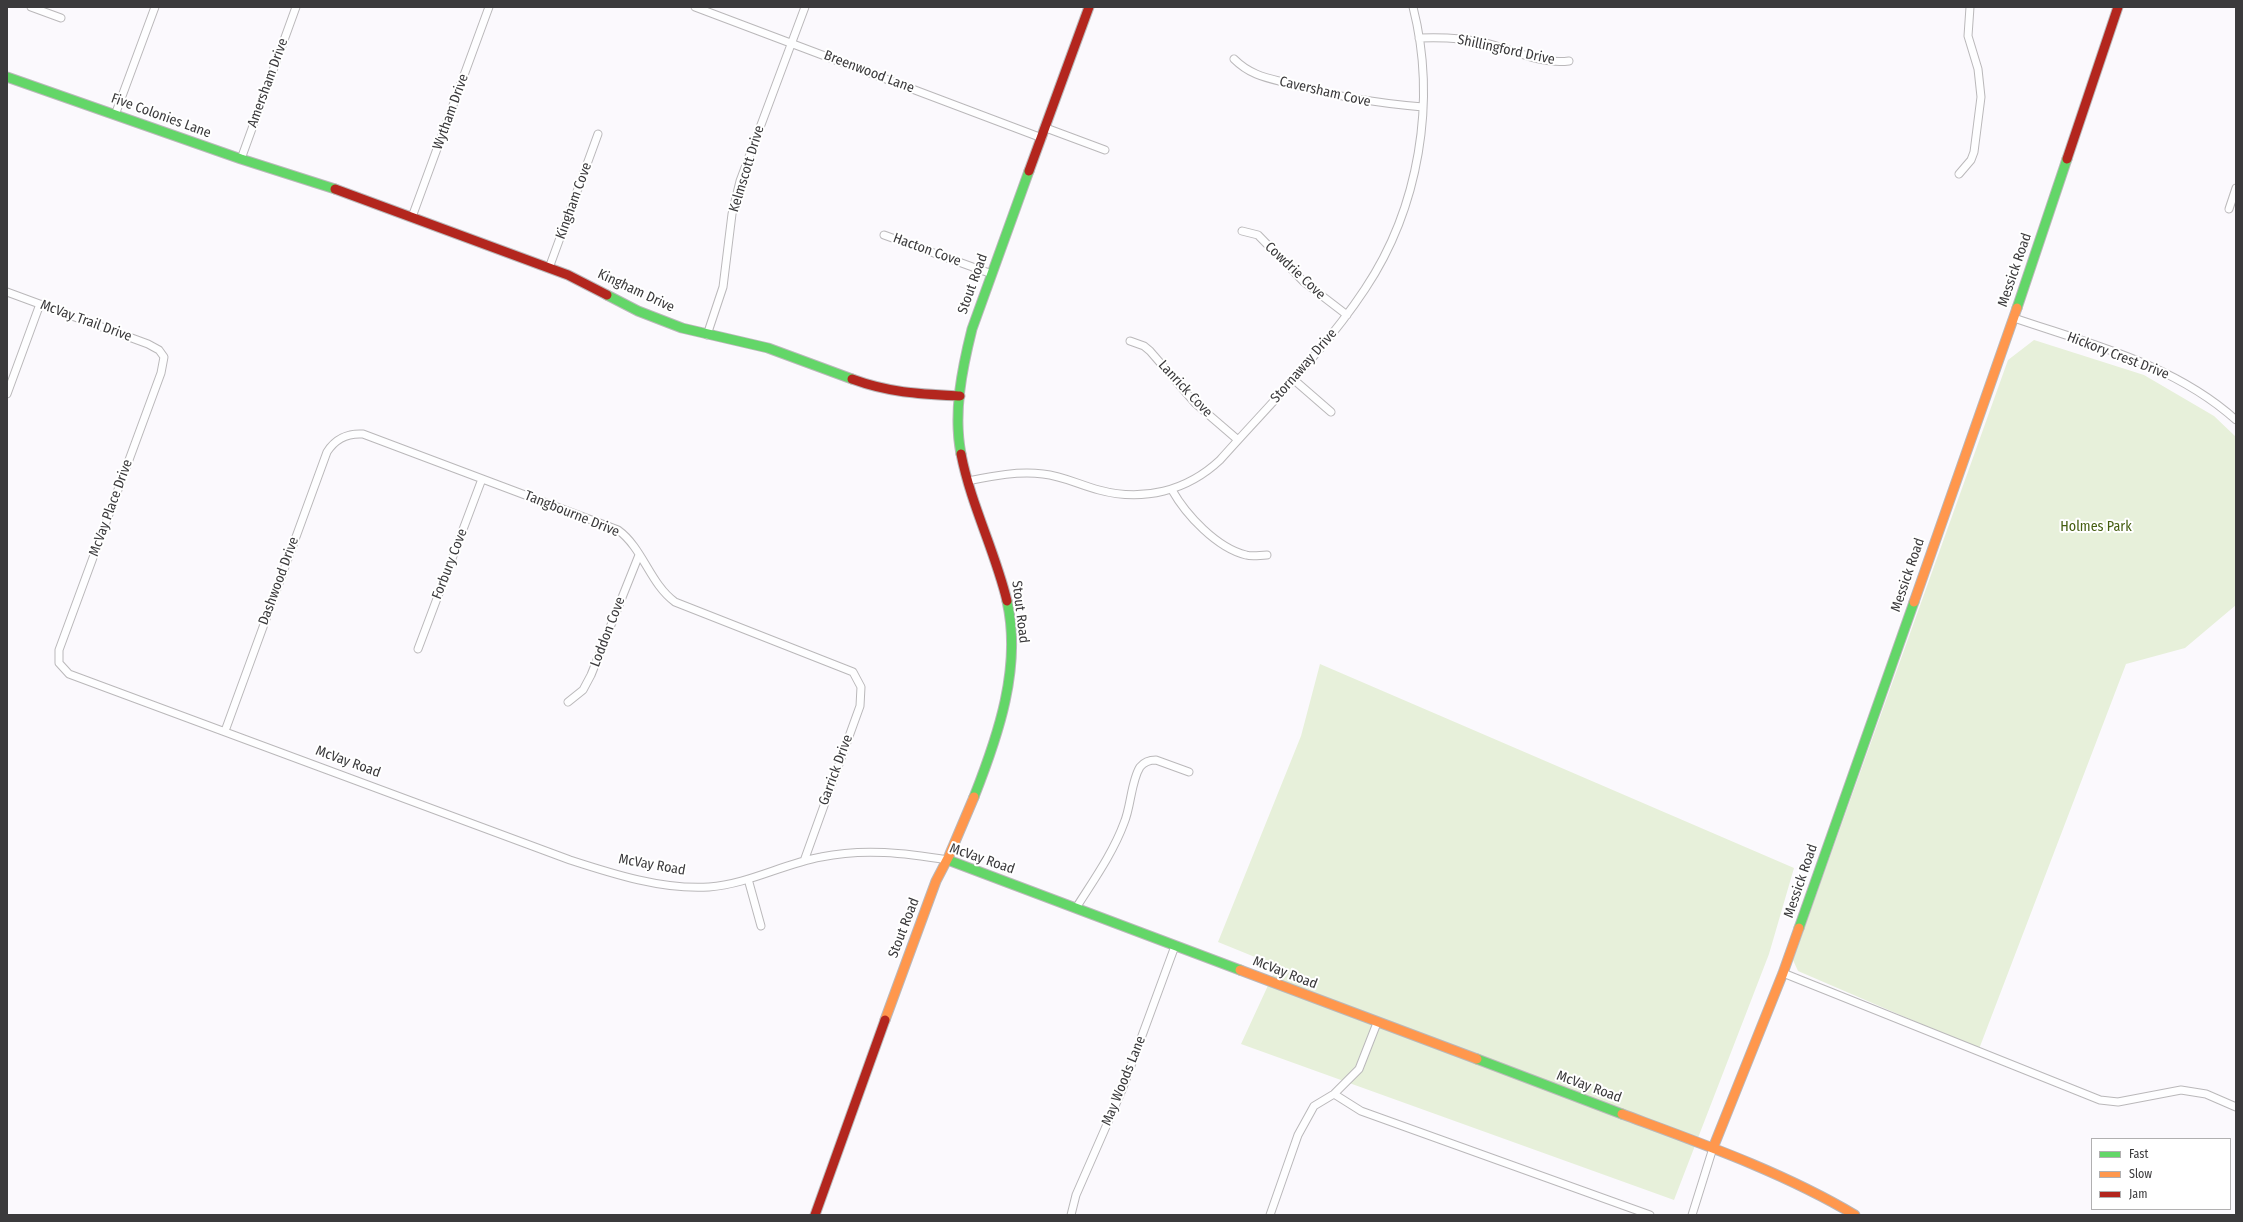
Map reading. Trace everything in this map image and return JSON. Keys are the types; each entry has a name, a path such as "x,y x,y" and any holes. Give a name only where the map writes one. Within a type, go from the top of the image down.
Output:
{"street":[{"path":"31,7 61,18"},
{"path":"115,115 154,7"},
{"name":"Amersham Drive","path":"241,159 296,7"},
{"name":"Wytham Drive","path":"412,217 489,7"},
{"name":"Breenwood Lane","path":"695,7 1042,138"},
{"name":"Kelmscott Drive","path":"707,335 723,287 732,214 740,181 790,42 805,7"},
{"name":"Stout Road","path":"815,1215 905,963 937,879 948,860 999,724 1009,681 1012,660 1010,614 1006,590 968,481 960,446 960,396 966,350 1089,7"},
{"name":"Stornaway Drive","path":"968,481 999,475 1032,474 1058,477 1098,490 1122,495 1141,495 1172,490 1186,485 1210,470 1293,379 1347,315 1377,269 1398,225 1414,170 1423,107 1423,66 1413,7"},
{"path":"1959,174 1971,160 1974,152 1981,97 1978,69 1968,36 1970,7"},
{"name":"Messick Road","path":"1713,1148 1783,973 2014,318 2116,8"},
{"name":"Shillingford Drive","path":"1419,38 1469,40 1498,46 1552,62 1569,60"},
{"name":"Caversham Cove","path":"1234,59 1250,72 1327,95 1360,102 1423,107"},
{"name":"Five Colonies Lane","path":"7,77 241,159 308,180"},
{"path":"1046,128 1105,150"},
{"name":"Kingham Cove","path":"549,268 598,134"},
{"name":"Kingham Drive","path":"308,180 549,268 585,283 638,311 707,335 768,348 876,388 902,393 960,396"},
{"path":"2229,209 2236,188"},
{"name":"Cowdrie Cove","path":"1242,230 1258,235 1304,282 1347,315"},
{"name":"Hacton Cove","path":"884,235 992,274"},
{"name":"McVay Trail Drive","path":"7,292 148,344 163,354"},
{"path":"7,394 40,304"},
{"name":"Hickory Crest Drive","path":"2014,318 2114,352 2163,372 2209,400 2236,420"},
{"name":"Lanrick Cove","path":"1130,341 1150,351 1195,403 1238,440"},
{"name":"McVay Place Drive","path":"59,663 59,650 160,374 164,361 163,354"},
{"path":"1293,379 1331,412"},
{"name":"Tangbourne Drive","path":"342,437 358,434 368,436 618,530 625,536 666,593 678,604 846,667 858,679"},
{"name":"Dashwood Drive","path":"225,731 323,461 330,448 342,437"},
{"name":"Forbury Cove","path":"418,650 482,479"},
{"path":"1172,490 1186,512 1228,548 1247,555 1268,555"},
{"name":"Loddon Cove","path":"568,702 583,690 589,679 639,555"},
{"name":"McVay Road","path":"59,663 65,671 74,676 570,860 610,872 656,882 696,887 729,884 804,861 851,852 869,851 948,860 1377,1023 1713,1148 1830,1200 1855,1215"},
{"name":"Garrick Drive","path":"804,861 860,706 861,687 858,679"},
{"path":"1076,908 1120,834 1128,812 1136,777 1141,766 1150,760 1156,760 1189,772"},
{"path":"748,879 761,926"},
{"name":"May Woods Lane","path":"1071,1215 1076,1194 1122,1090 1175,946"},
{"path":"1783,973 2100,1100 2118,1102 2180,1090 2206,1094 2236,1107"},
{"path":"1270,1215 1298,1135 1314,1106 1334,1094 1359,1069 1377,1023"},
{"path":"1334,1094 1361,1111 1650,1215"},
{"path":"1692,1215 1713,1148"}],"green space":[{"name":"Holmes Park","path":"2034,340 2144,375 2214,416 2236,437 2236,605 2185,648 2126,664 1979,1049 1798,971 1793,960 2008,360"},
{"path":"1320,664 1794,868 1769,954 1674,1200 1241,1044 1277,966 1218,942 1301,736"}],"traffic: fast":[{"path":"7,77 241,159 335,189"},
{"path":"2017,308 2067,159"},
{"path":"961,454 958,407 968,344 972,329 1029,171"},
{"path":"607,295 638,311 682,328 768,348 852,379"},
{"path":"974,797 999,726 1005,701 1012,651 1011,626 1007,601"},
{"path":"1799,928 1914,602"},
{"path":"948,860 1240,970"},
{"path":"1477,1059 1622,1114"}],"traffic: slow":[{"path":"1914,602 2017,308"},
{"path":"885,1020 936,881 949,856 974,797"},
{"path":"1713,1148 1783,973 1799,928"},
{"path":"1240,970 1477,1059"},
{"path":"1622,1114 1741,1159 1799,1185 1855,1215"}],"traffic: jam":[{"path":"1029,171 1089,7"},
{"path":"2067,159 2118,7"},
{"path":"335,189 568,275 607,295"},
{"path":"852,379 892,390 960,396"},
{"path":"961,454 965,473 1007,601"},
{"path":"815,1215 885,1020"}]}
